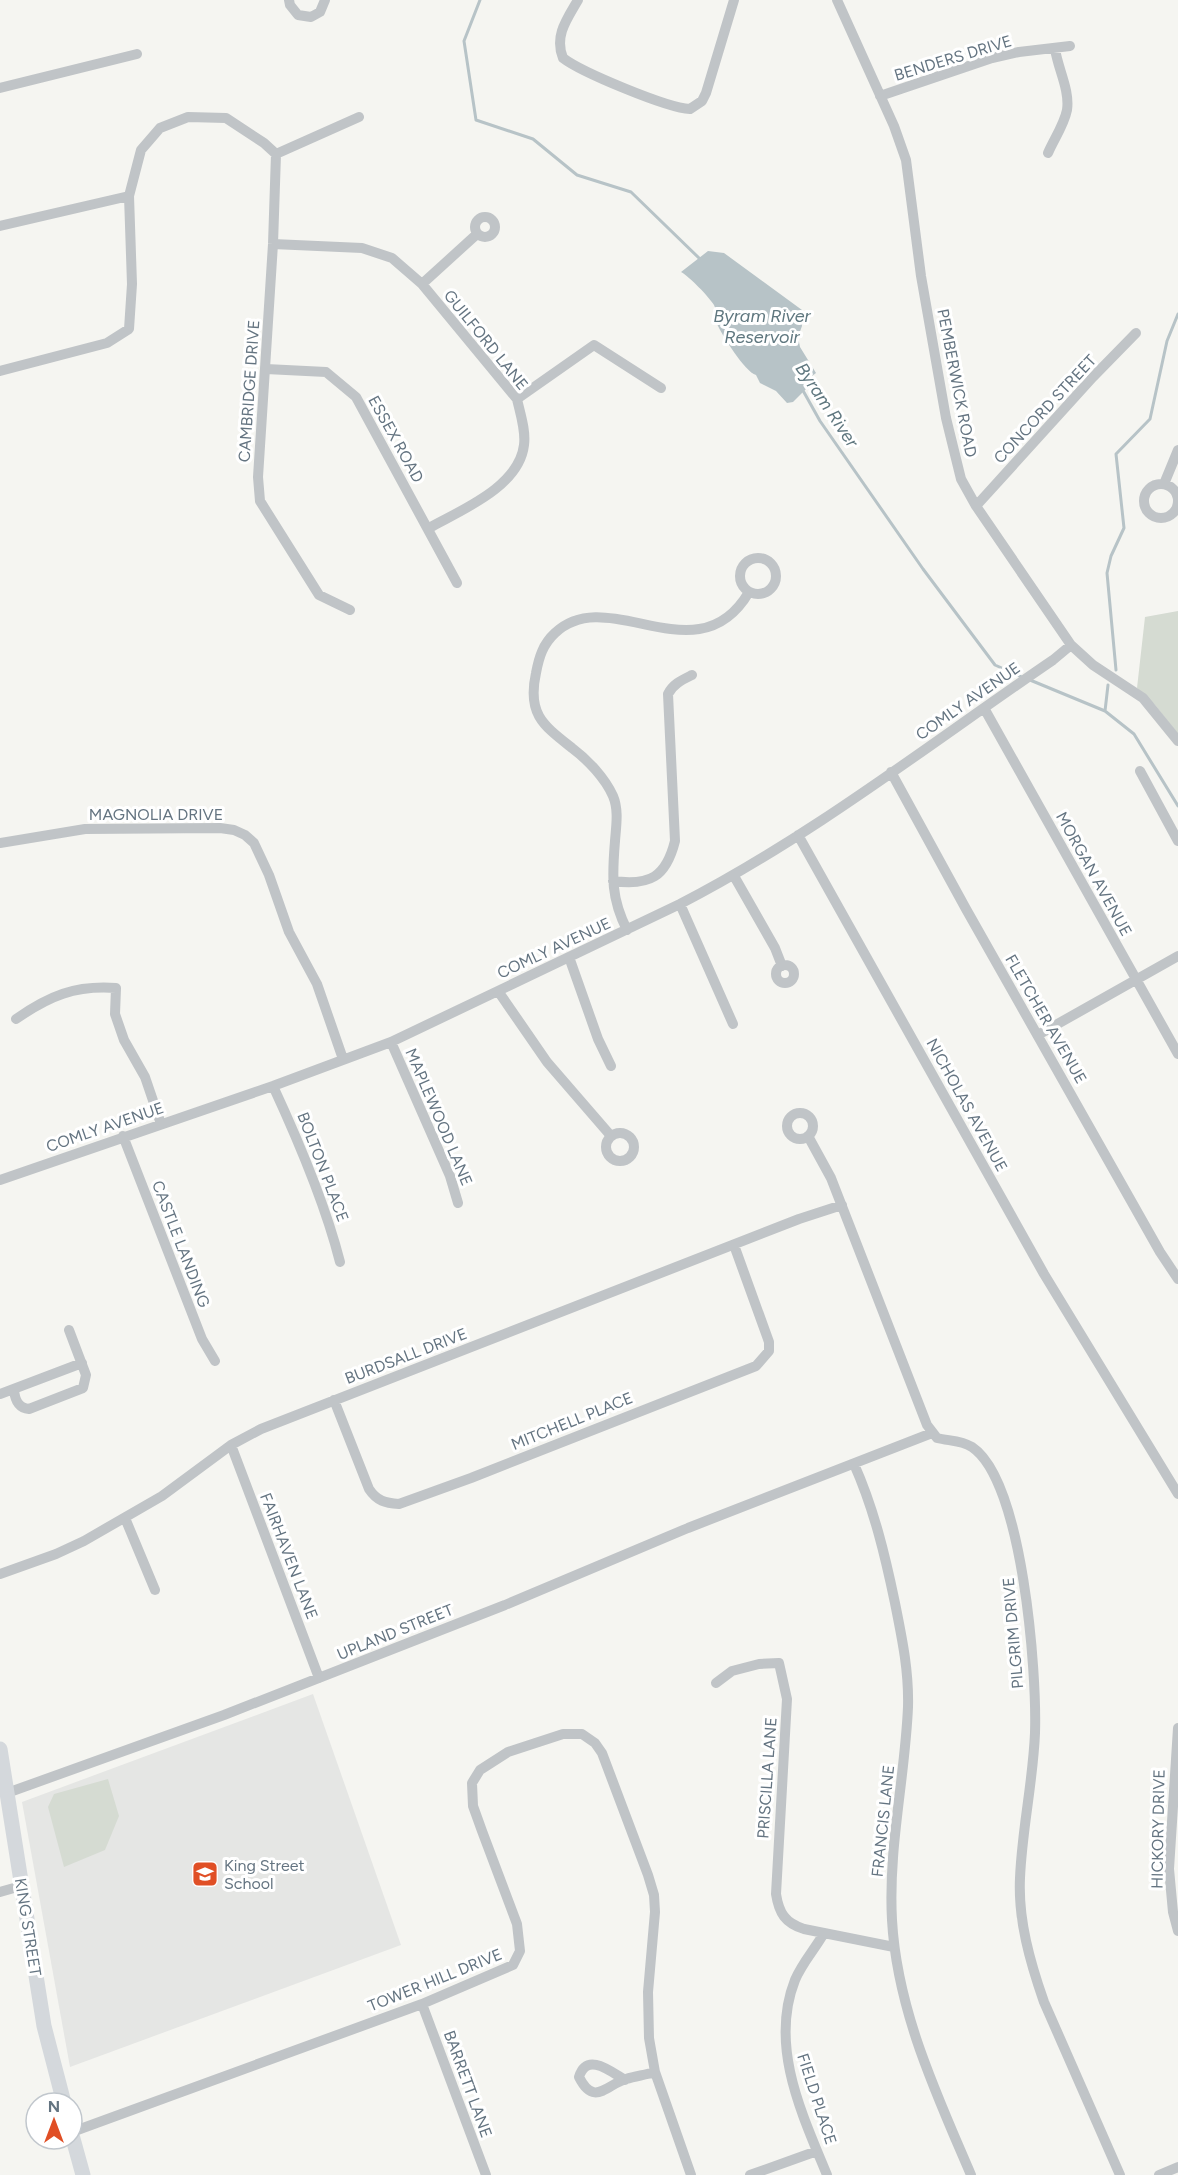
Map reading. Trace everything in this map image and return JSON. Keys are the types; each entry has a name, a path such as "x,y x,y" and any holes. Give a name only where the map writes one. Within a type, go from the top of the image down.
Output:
{"main road":[{"name":"KING STREET","path":"0,1749 44,2026 61,2091"},
{"path":"77,2151 83,2175"}],"street":[{"path":"289,0 298,15 311,17 320,12 325,0"},
{"path":"578,0 563,26 559,48 562,57 621,86 672,105 690,109 702,101 706,93 734,0"},
{"name":"PEMBERWICK ROAD","path":"837,0 894,126 906,160 921,276 952,447 961,479 976,506 1071,645 1093,664 1143,698 1178,741"},
{"name":"BENDERS DRIVE","path":"880,96 992,58 1070,46"},
{"path":"1048,153 1065,118 1067,108 1066,92 1055,50"},
{"path":"0,88 137,54"},
{"path":"0,370 107,343 129,329 132,284 129,196 141,150 160,128 188,117 226,118 264,143 276,154 359,117"},
{"name":"CAMBRIDGE DRIVE","path":"276,154 273,244 258,477 260,501 319,595 350,610"},
{"path":"0,226 129,196"},
{"path":"422,284 477,234"},
{"name":"GUILFORD LANE","path":"273,244 362,248 392,258 422,284 517,399 524,446 514,472 495,490 429,528"},
{"name":"CONCORD STREET","path":"976,506 1136,333"},
{"path":"517,399 594,345 660,388"},
{"name":"ESSEX ROAD","path":"266,369 326,372 356,397 457,583"},
{"path":"1164,484 1178,450"},
{"path":"627,930 616,909 613,881 616,811 614,799 601,777 586,761 574,749 556,737 538,718 533,685 542,649 550,638 568,623 591,616 602,616 664,629 708,627 735,611 749,592"},
{"name":"COMLY AVENUE","path":"0,1180 273,1086 391,1042 680,904 734,876 798,835 1045,666 1071,645"},
{"path":"613,881 632,882 657,876 670,861 675,841 668,694 678,682 692,675"},
{"name":"MORGAN AVENUE","path":"984,708 1178,1053"},
{"path":"1140,771 1178,841"},
{"name":"FLETCHER AVENUE","path":"891,772 1160,1252 1178,1279"},
{"name":"MAGNOLIA DRIVE","path":"0,843 85,829 220,828 234,830 245,835 254,843 269,875 289,932 317,984 343,1059"},
{"name":"NICHOLAS AVENUE","path":"798,835 1044,1274 1178,1494"},
{"path":"734,876 775,948 782,966"},
{"path":"680,904 734,1024"},
{"path":"1038,1035 1178,956"},
{"path":"569,957 610,1066"},
{"path":"16,1019 36,1005 59,994 83,987 116,988 115,1014 124,1040 145,1077 161,1124"},
{"path":"498,991 547,1062 611,1136"},
{"name":"MAPLEWOOD LANE","path":"391,1042 450,1176 458,1203"},
{"name":"BOLTON PLACE","path":"273,1086 333,1235 340,1262"},
{"name":"CASTLE LANDING","path":"123,1136 202,1339 215,1360"},
{"path":"808,1136 831,1178 932,1433"},
{"name":"BURDSALL DRIVE","path":"0,1574 56,1554 125,1518 191,1476 231,1445 261,1429 799,1218 842,1205"},
{"name":"MITCHELL PLACE","path":"334,1400 374,1497 388,1503 399,1504 471,1478 756,1366 769,1351 769,1342 735,1245"},
{"path":"14,1390 15,1400 20,1406 29,1409 83,1388 86,1381 82,1363 69,1330"},
{"path":"0,1394 82,1363"},
{"name":"UPLAND STREET","path":"7,1793 224,1715 932,1433"},
{"name":"PILGRIM DRIVE","path":"932,1433 937,1438 964,1443 972,1447 990,1465 997,1479 1020,1553 1027,1609 1035,1731 1020,1879 1022,1923 1034,1974 1044,2002 1120,2175"},
{"name":"FAIRHAVEN LANE","path":"231,1445 319,1678"},
{"name":"FRANCIS LANE","path":"854,1464 877,1524 907,1662 906,1731 892,1850 894,1947 903,1993 916,2040 971,2175"},
{"path":"125,1518 155,1590"},
{"name":"PRISCILLA LANE","path":"716,1683 732,1671 759,1664 779,1663 787,1699 777,1860 777,1904 791,1925 824,1933"},
{"name":"HICKORY DRIVE","path":"1178,1728 1169,1869 1173,1912 1178,1931"},
{"name":"TOWER HILL DRIVE","path":"84,2129 422,2004 513,1965 520,1951 517,1924 474,1806 471,1791 474,1776 508,1752 563,1734 582,1734 596,1743 602,1753 654,1895 655,1931 649,1983 648,2025 655,2072 691,2175"},
{"path":"0,1892 21,1886"},
{"path":"824,1933 894,1947"},
{"name":"FIELD PLACE","path":"824,1933 795,1980 785,2035 789,2072 827,2175"},
{"name":"BARRETT LANE","path":"422,2004 486,2175"},
{"path":"625,2079 655,2072"},
{"path":"750,2175 817,2151"},
{"path":"1159,2175 1178,2167"}],"shaded area":[{"path":"1178,611 1178,734 1155,705 1137,688 1145,617"},
{"name":"King Street School","path":"313,1694 401,1945 70,2067 22,1802"},
{"path":"108,1779 119,1816 105,1850 64,1867 48,1807 54,1794"}],"water":[{"name":"Byram River Reservoir","path":"708,251 724,253 802,310 802,326 798,337 800,347 816,373 808,379 811,384 793,402 787,403 776,391 760,383 756,375 746,367 716,322 714,305 699,287 681,272"}],"waterway":[{"name":"Byram River","path":"480,0 464,41 476,120 533,139 577,175 631,192 700,259"},
{"path":"1116,670 1107,573 1111,556 1124,528 1116,454 1150,419 1167,341 1178,314"},
{"name":"Byram River","path":"801,387 820,421 923,569 995,665 1024,678"},
{"name":"Byram River","path":"1030,680 1105,711 1134,734 1178,806"},
{"path":"1105,711 1108,685"}],"place":[{"name":"King Street School","path":"205,1874"}]}
